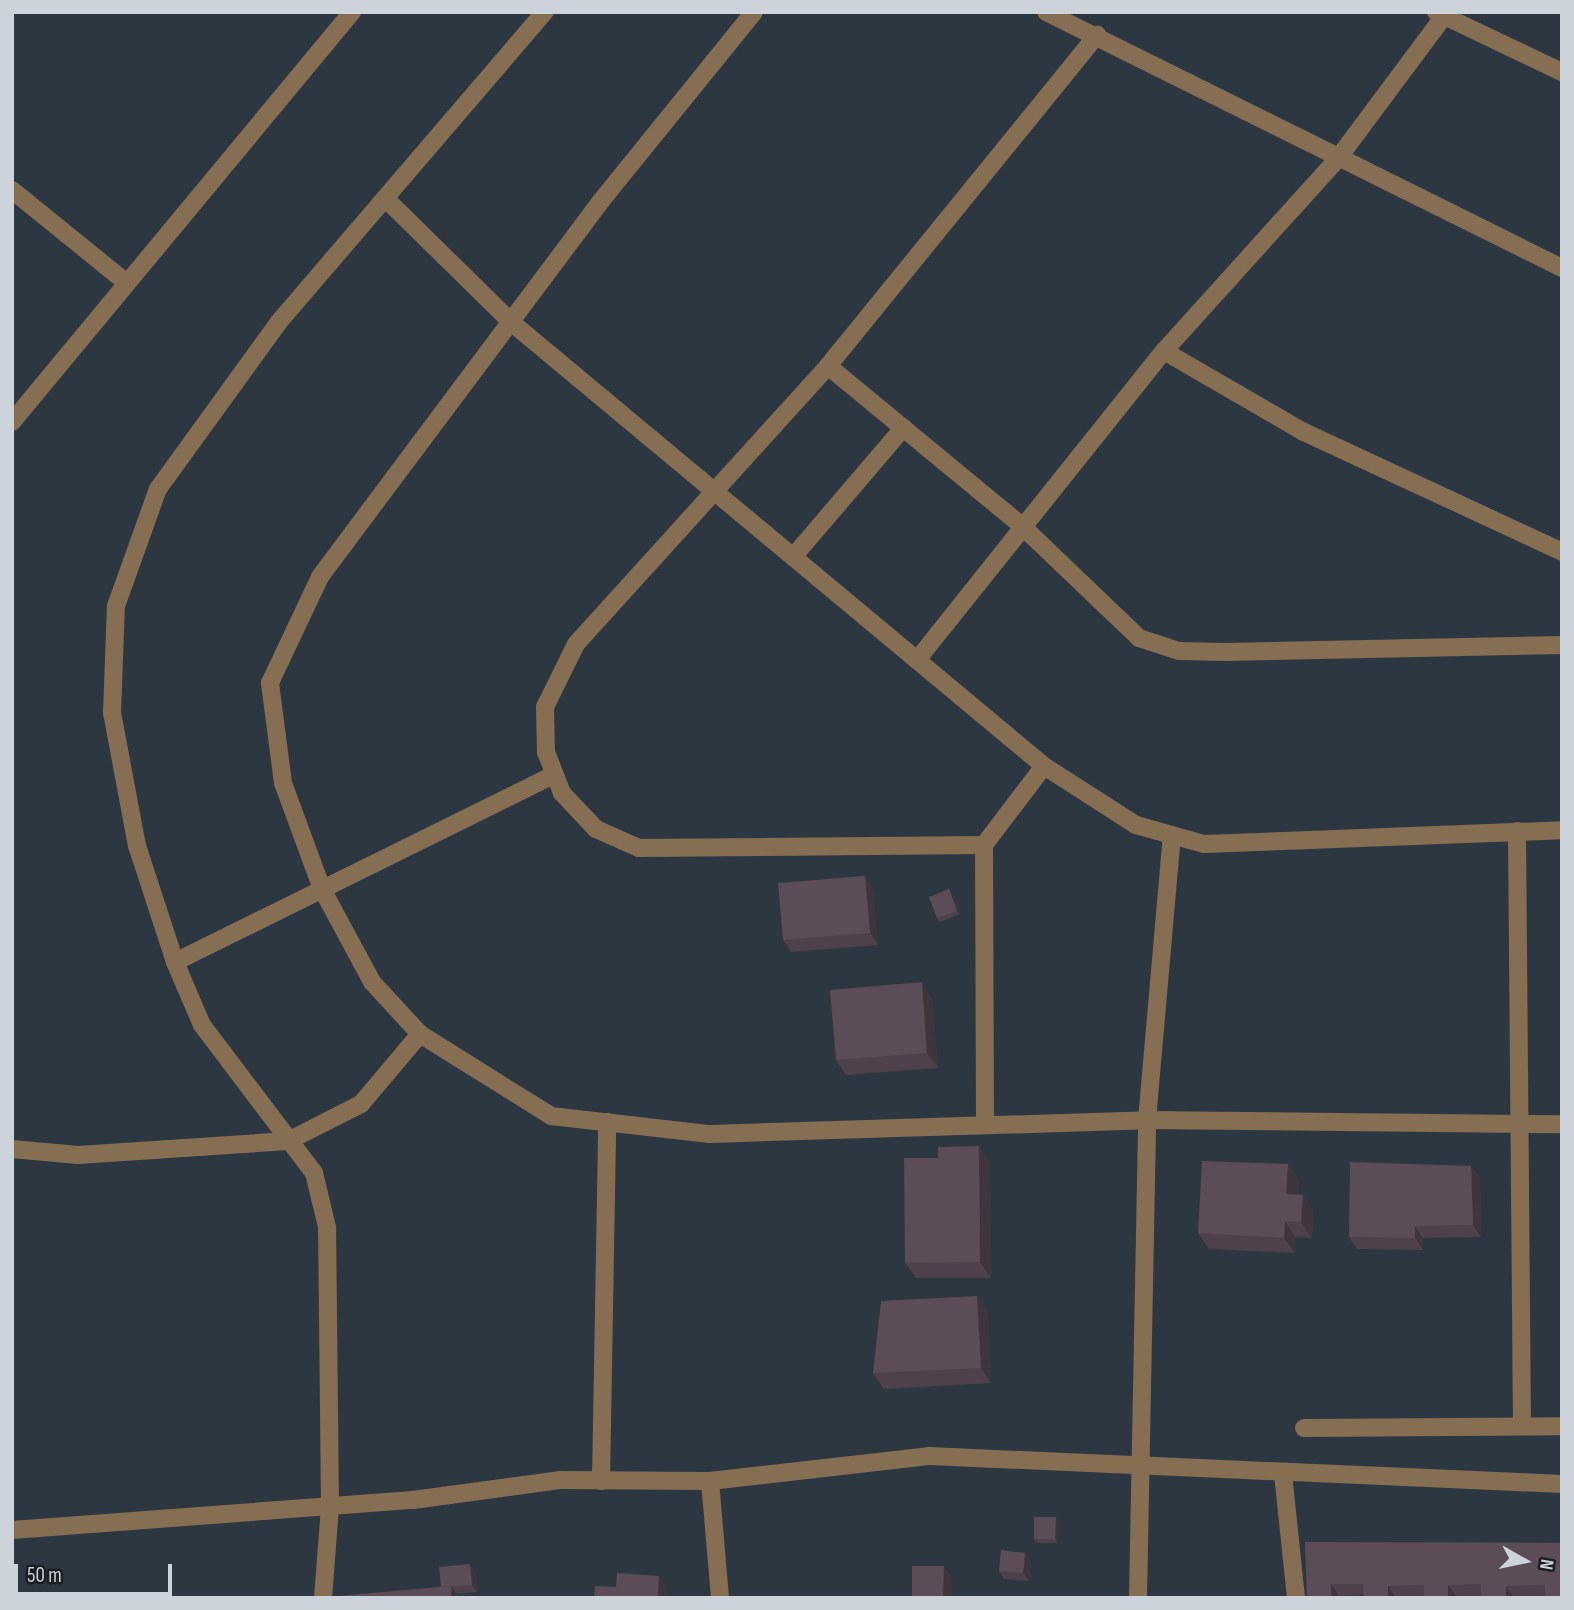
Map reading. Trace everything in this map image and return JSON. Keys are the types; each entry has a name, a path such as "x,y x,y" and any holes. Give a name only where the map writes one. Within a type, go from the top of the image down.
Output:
{"street":[{"path":"12,422 352,12"},
{"path":"323,1598 330,1507 327,1227 314,1173 202,1025 175,962 137,846 112,713 116,606 159,489 278,323 388,201 545,12"},
{"path":"754,12 511,321 320,577 270,683 283,783 322,890 372,982 420,1034 551,1116 710,1134 985,1123 1147,1120 1562,1124"},
{"path":"1046,12 1562,268"},
{"path":"917,660 1164,351 1339,157 1440,14 1562,72"},
{"path":"984,845 639,848 587,822 553,775 545,707 561,664 828,366 1097,35"},
{"path":"12,190 127,283"},
{"path":"388,201 511,321 793,557 1044,766 1136,825 1204,844 1562,830"},
{"path":"1164,351 1304,432 1562,552"},
{"path":"828,366 1023,527 1139,638 1179,651 1562,645"},
{"path":"793,557 903,428"},
{"path":"985,1123 984,845 1044,766"},
{"path":"175,962 553,775"},
{"path":"1517,831 1517,1124 1522,1425"},
{"path":"1138,1598 1143,1467 1147,1120 1172,835"},
{"path":"12,1149 78,1155 288,1141 360,1104 420,1034"},
{"path":"601,1481 607,1122"},
{"path":"1304,1428 1562,1426"},
{"path":"12,1530 330,1507 601,1481 710,1481 929,1456 1283,1474 1562,1484"},
{"path":"1283,1474 1296,1598"},
{"path":"710,1481 720,1598"}],"building":[{"path":"865,876 870,933 783,940 778,883"},
{"path":"949,889 957,911 937,918 929,897"},
{"path":"922,982 927,1053 836,1060 830,990"},
{"path":"979,1146 980,1262 905,1263 904,1158 938,1158 938,1147"},
{"path":"1202,1161 1288,1164 1286,1194 1303,1195 1301,1222 1285,1221 1284,1238 1198,1233"},
{"path":"1350,1162 1471,1166 1473,1225 1415,1226 1415,1238 1349,1237"},
{"path":"977,1296 981,1368 873,1373 881,1301"},
{"path":"1034,1517 1056,1517 1055,1539 1034,1539"},
{"path":"1305,1542 1562,1543 1562,1598 1545,1598 1545,1585 1506,1586 1506,1598 1481,1598 1481,1584 1448,1585 1448,1598 1424,1598 1424,1585 1388,1586 1388,1598 1363,1598 1363,1584 1331,1584 1331,1598 1307,1598"},
{"path":"1001,1550 1025,1553 1023,1573 999,1571"},
{"path":"470,1564 472,1585 441,1587 439,1567"},
{"path":"912,1566 944,1566 943,1598 912,1598"},
{"path":"617,1573 659,1576 658,1598 594,1598 595,1586 616,1587"},
{"path":"451,1586 451,1598 325,1598 325,1597"}]}
